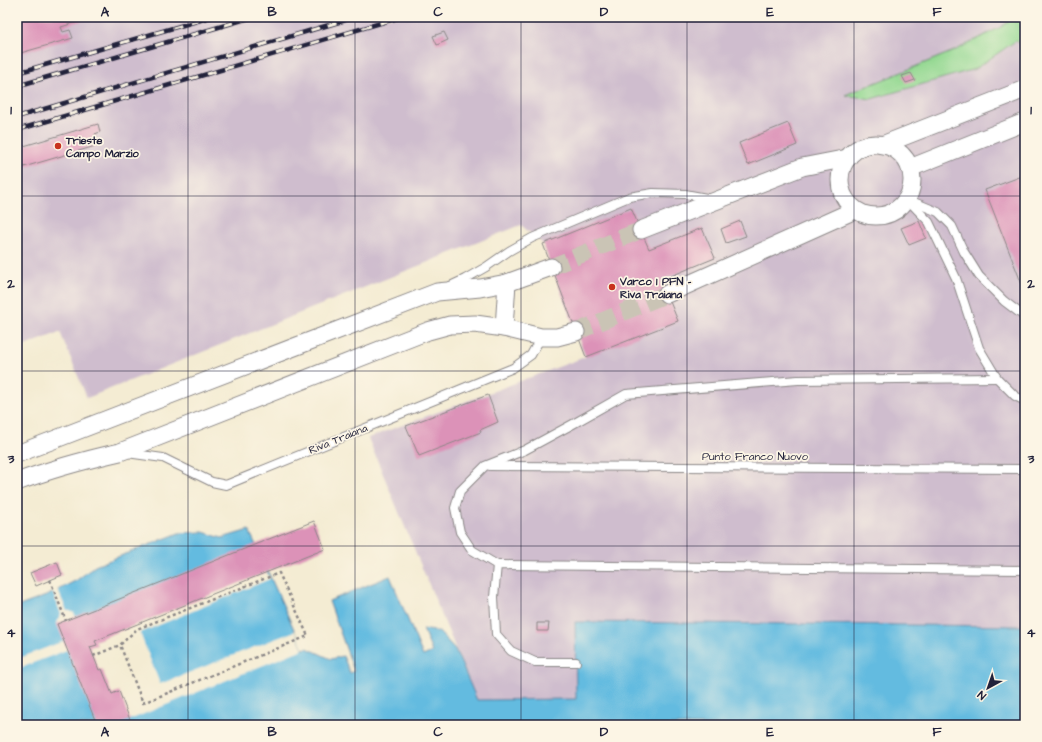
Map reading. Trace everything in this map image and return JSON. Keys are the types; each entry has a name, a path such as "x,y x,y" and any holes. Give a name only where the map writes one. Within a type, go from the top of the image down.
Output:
{"street":[{"path":"882,145 1025,89"},
{"path":"910,168 1025,122"},
{"path":"872,145 882,145 897,151 905,159 910,168 912,178 911,189 907,199 899,208 889,214 877,216 866,215 855,210 847,202 842,191 840,180 842,168 848,158 855,151 872,145"},
{"path":"641,230 802,168 848,158"},
{"path":"667,294 855,210"},
{"path":"17,454 436,292 507,284 551,267"},
{"path":"504,328 507,284"},
{"name":"Riva Traiana","path":"17,482 77,462 120,452 428,331 450,325 475,324 504,328 541,337 557,337 576,332"}],"lane":[{"path":"436,292 465,279 532,238 629,197 653,193 685,194 716,200"},
{"path":"907,199 938,212 952,226 964,252 979,276 1004,301 1025,317"},
{"path":"907,199 929,222 956,278 979,348 997,378 1015,396 1025,401"},
{"name":"Riva Traiana","path":"120,452 163,458 212,482 226,484 513,368 531,355 541,337"},
{"path":"997,378 798,380 626,394 525,450 485,466 460,491 455,508 460,532 472,550 498,566 1025,570"},
{"name":"Punto Franco Nuovo","path":"485,466 1025,469"},
{"path":"498,566 494,596 496,634 511,651 535,662 576,662"}],"path":[{"path":"93,656 120,645 137,629 279,572 308,636 143,703 120,645"},
{"path":"50,580 66,621"}],"shaded area":[{"path":"17,17 1025,17 1025,626 916,625 576,699 477,700 368,438 585,357 543,244 521,225 87,398 60,332 17,349"}],"green space":[{"path":"1015,17 1025,17 1025,51 1017,40 975,69 871,99 845,95 954,51 1001,27"}],"water":[{"path":"249,530 303,649 307,648 331,659 343,656 350,673 354,671 329,601 390,576 423,656 432,652 423,629 439,632 455,649 477,700 576,699 575,622 1025,626 1025,725 17,725 17,607 46,596 77,580 95,566 179,533 203,532 222,538"}],"pier":[{"path":"255,545 270,579 140,633 160,684 295,631 303,649 117,725 97,725 67,650 17,669 17,659 64,641 57,624 61,614 52,591 57,588 67,611 74,613 76,617"}],"building":[{"path":"17,17 94,17 61,27 63,32 70,30 73,38 17,54"},
{"path":"444,32 448,40 437,45 433,36"},
{"path":"911,73 915,80 906,83 902,76"},
{"path":"788,123 797,145 748,165 739,143"},
{"name":"Trieste Campo Marzio","path":"98,124 100,132 95,134 99,145 17,169 17,148"},
{"path":"1025,175 1025,286 1023,287 985,190"},
{"name":"Varco 1 PFN - Riva Traiana","path":"631,208 649,249 702,228 715,258 661,280 678,321 586,357 543,244"},
{"path":"740,221 746,236 726,243 721,229"},
{"path":"919,221 926,238 909,245 901,228"},
{"path":"488,395 498,422 480,430 481,432 419,456 406,426"},
{"path":"314,521 325,549 95,641 97,645 90,647 99,670 102,669 112,694 119,691 130,720 117,725 97,725 57,624"},
{"path":"57,562 62,575 36,586 30,573"},
{"path":"537,623 549,623 548,631 537,631"}],"tunnel":[{"path":"551,267 641,230"},
{"path":"576,332 667,294"}],"railway":[{"path":"17,73 211,17"},
{"path":"17,86 253,17"},
{"path":"17,117 356,17"},
{"path":"17,130 401,17"}],"place":[{"name":"Trieste Campo Marzio","path":"58,146"},
{"name":"Varco 1 PFN - Riva Traiana","path":"612,287"}]}
